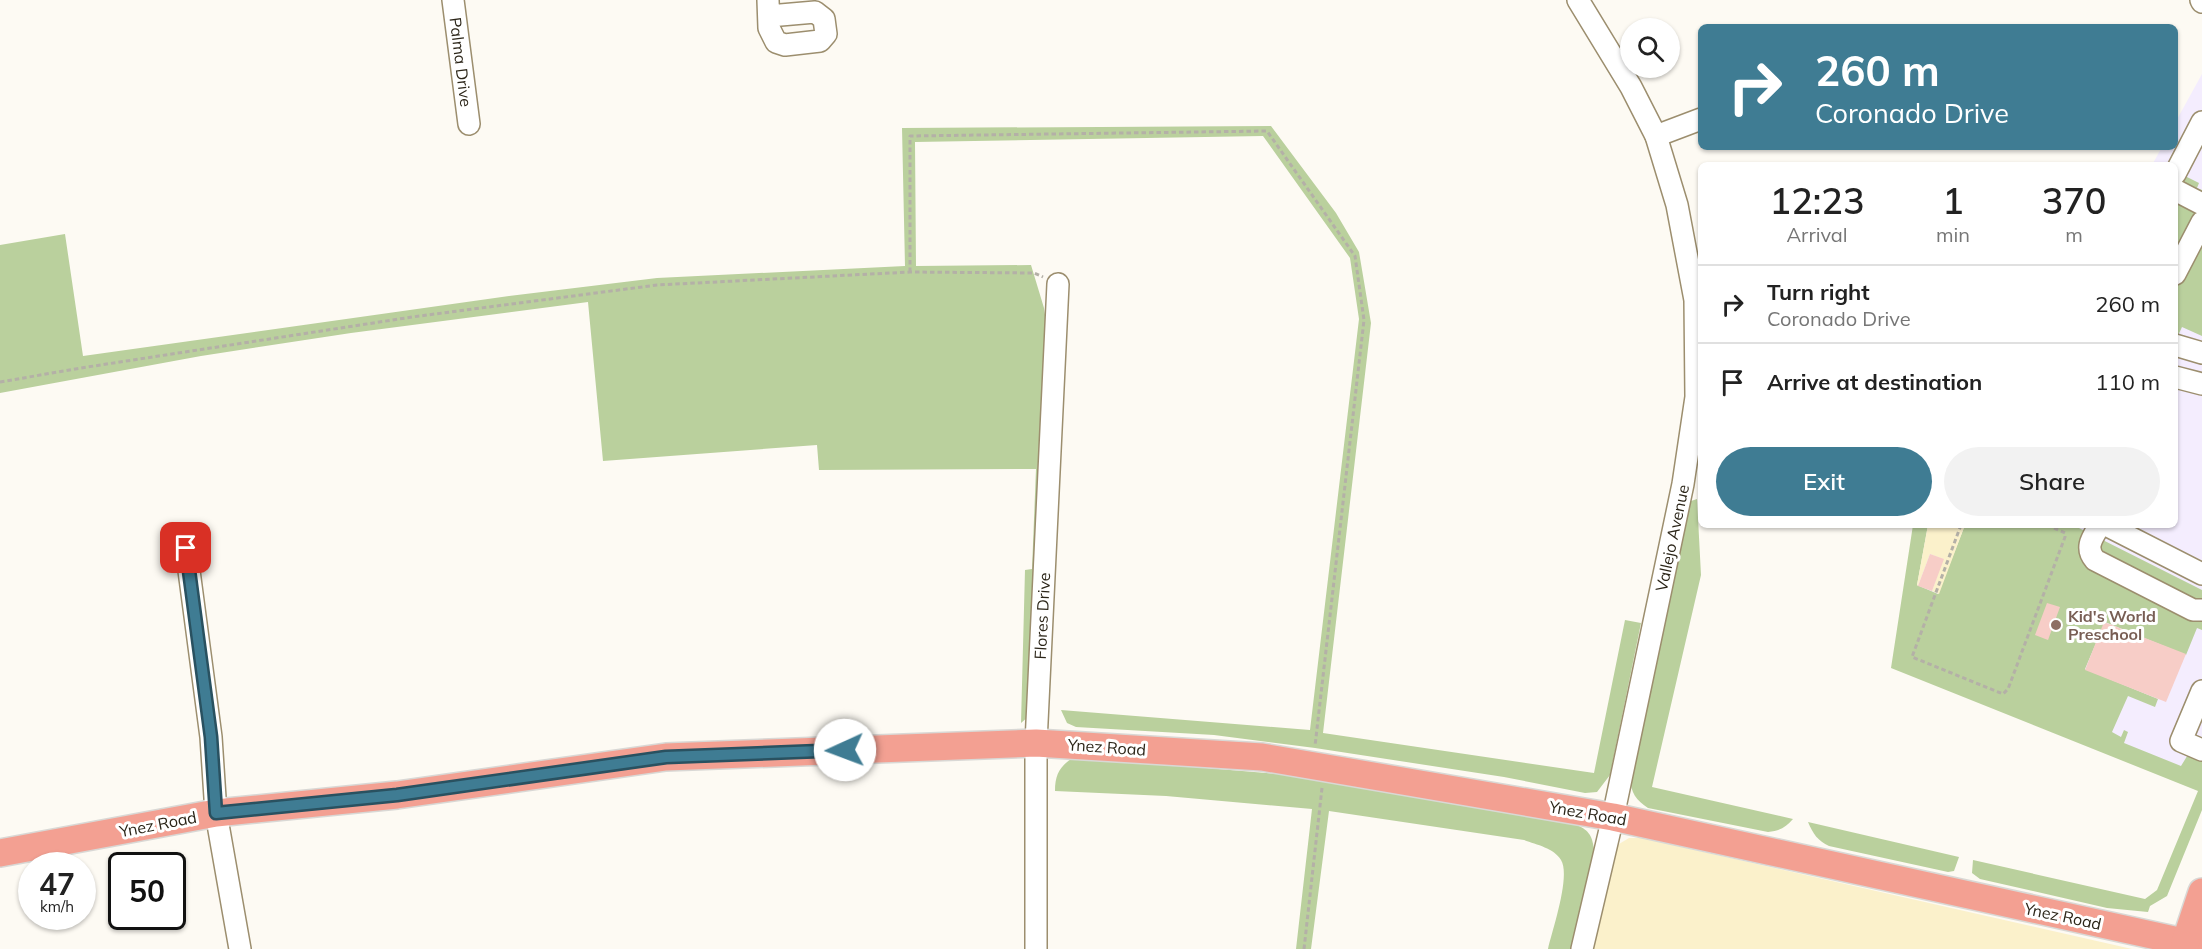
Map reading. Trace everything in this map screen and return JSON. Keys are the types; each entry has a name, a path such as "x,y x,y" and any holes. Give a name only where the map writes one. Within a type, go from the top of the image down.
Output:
{"main road":[{"name":"Ynez Road","path":"0,853 216,813 397,795 666,757 1036,742 1262,757 1613,817 2190,946"},
{"path":"2190,946 2202,892"}],"street":[{"name":"Palma Drive","path":"453,0 469,124"},
{"name":"Vallejo Avenue","path":"1578,0 1631,87 1656,136 1677,205 1695,300 1696,397 1683,484 1613,817 1582,949"},
{"path":"1656,136 1698,120"},
{"path":"2178,168 2202,122"},
{"path":"2178,192 2202,204"},
{"path":"2178,268 2202,222"},
{"name":"Flores Drive","path":"1036,949 1036,742 1058,284"},
{"path":"2178,346 2202,353"},
{"path":"2178,378 2202,384"},
{"path":"2098,528 2089,546 2094,560 2193,610 2202,610"},
{"path":"2112,528 2202,574"},
{"path":"186,548 211,737 216,813 240,949"},
{"path":"2202,691 2181,741 2202,750"}],"path":[{"path":"910,272 910,136 1268,131 1355,256 1364,320 1315,748 1322,780 1304,949"},
{"path":"0,382 412,317 657,285 910,272 1034,273 1058,284"},
{"path":"1960,528 1912,657 2003,694 2008,689 2065,537 2066,533 2055,528"}],"shaded area":[{"name":"Kid's World Preschool","path":"2202,74 2202,784 1904,661 1927,528 2178,528 2178,162 2154,162 2160,150 2178,150 2178,118"}],"green space":[{"path":"1271,126 1336,213 1359,252 1371,323 1323,733 1594,773 1625,620 1641,623 1610,775 1597,792 1585,793 1504,777 1315,748 1214,735 1076,727 1067,723 1061,710 1310,730 1359,319 1350,258 1263,136 915,142 916,266 1031,265 1044,308 1048,333 1029,716 1021,723 1025,570 1032,569 1036,469 819,470 817,445 603,461 588,302 351,333 201,356 0,393 0,245 65,234 83,356 509,296 657,278 905,266 902,128"},
{"path":"2178,172 2199,183 2197,188 2202,190 2202,336 2182,327 2178,336"},
{"path":"1697,499 1701,575 1652,787 1793,819 1776,831 1768,832 1648,808 1637,799 1633,792 1630,778 1691,501"},
{"name":"Kid's World Preschool","path":"1913,528 1927,528 1917,585 1938,594 1964,528 2079,528 2202,590 2202,630 2197,628 2186,655 2105,622 2085,669 2158,699 2155,707 2128,696 2112,732 2121,737 2124,730 2128,732 2124,743 2181,766 2189,753 2202,758 2202,810 2167,896 2150,906 2148,912 2107,908 1980,879 1972,873 1973,860 2145,899 2157,890 2198,791 1891,668"},
{"path":"1074,757 1290,775 1575,824 1589,833 1594,849 1572,949 1548,949 1560,904 1564,878 1561,860 1550,850 1524,840 1329,811 1311,949 1296,949 1312,809 1166,796 1055,791 1059,771"},
{"path":"1808,822 1959,857 1954,871 1948,872 1829,846 1816,837"}],"sand":[{"path":"1927,528 1964,528 1939,594 1932,591 1943,559 1930,554 1917,585"},
{"path":"1629,838 1642,838 2132,949 1589,949 1613,854 1619,844"}],"building":[{"path":"1930,554 1944,559 1932,591 1918,586"},
{"path":"2047,603 2060,607 2048,640 2035,635"},
{"path":"2104,622 2186,654 2166,702 2085,670"}],"place":[{"name":"Kid's World Preschool","path":"2056,625"}],"route":[{"path":"186,548 211,737 216,813 397,795 666,757 845,750"}]}
